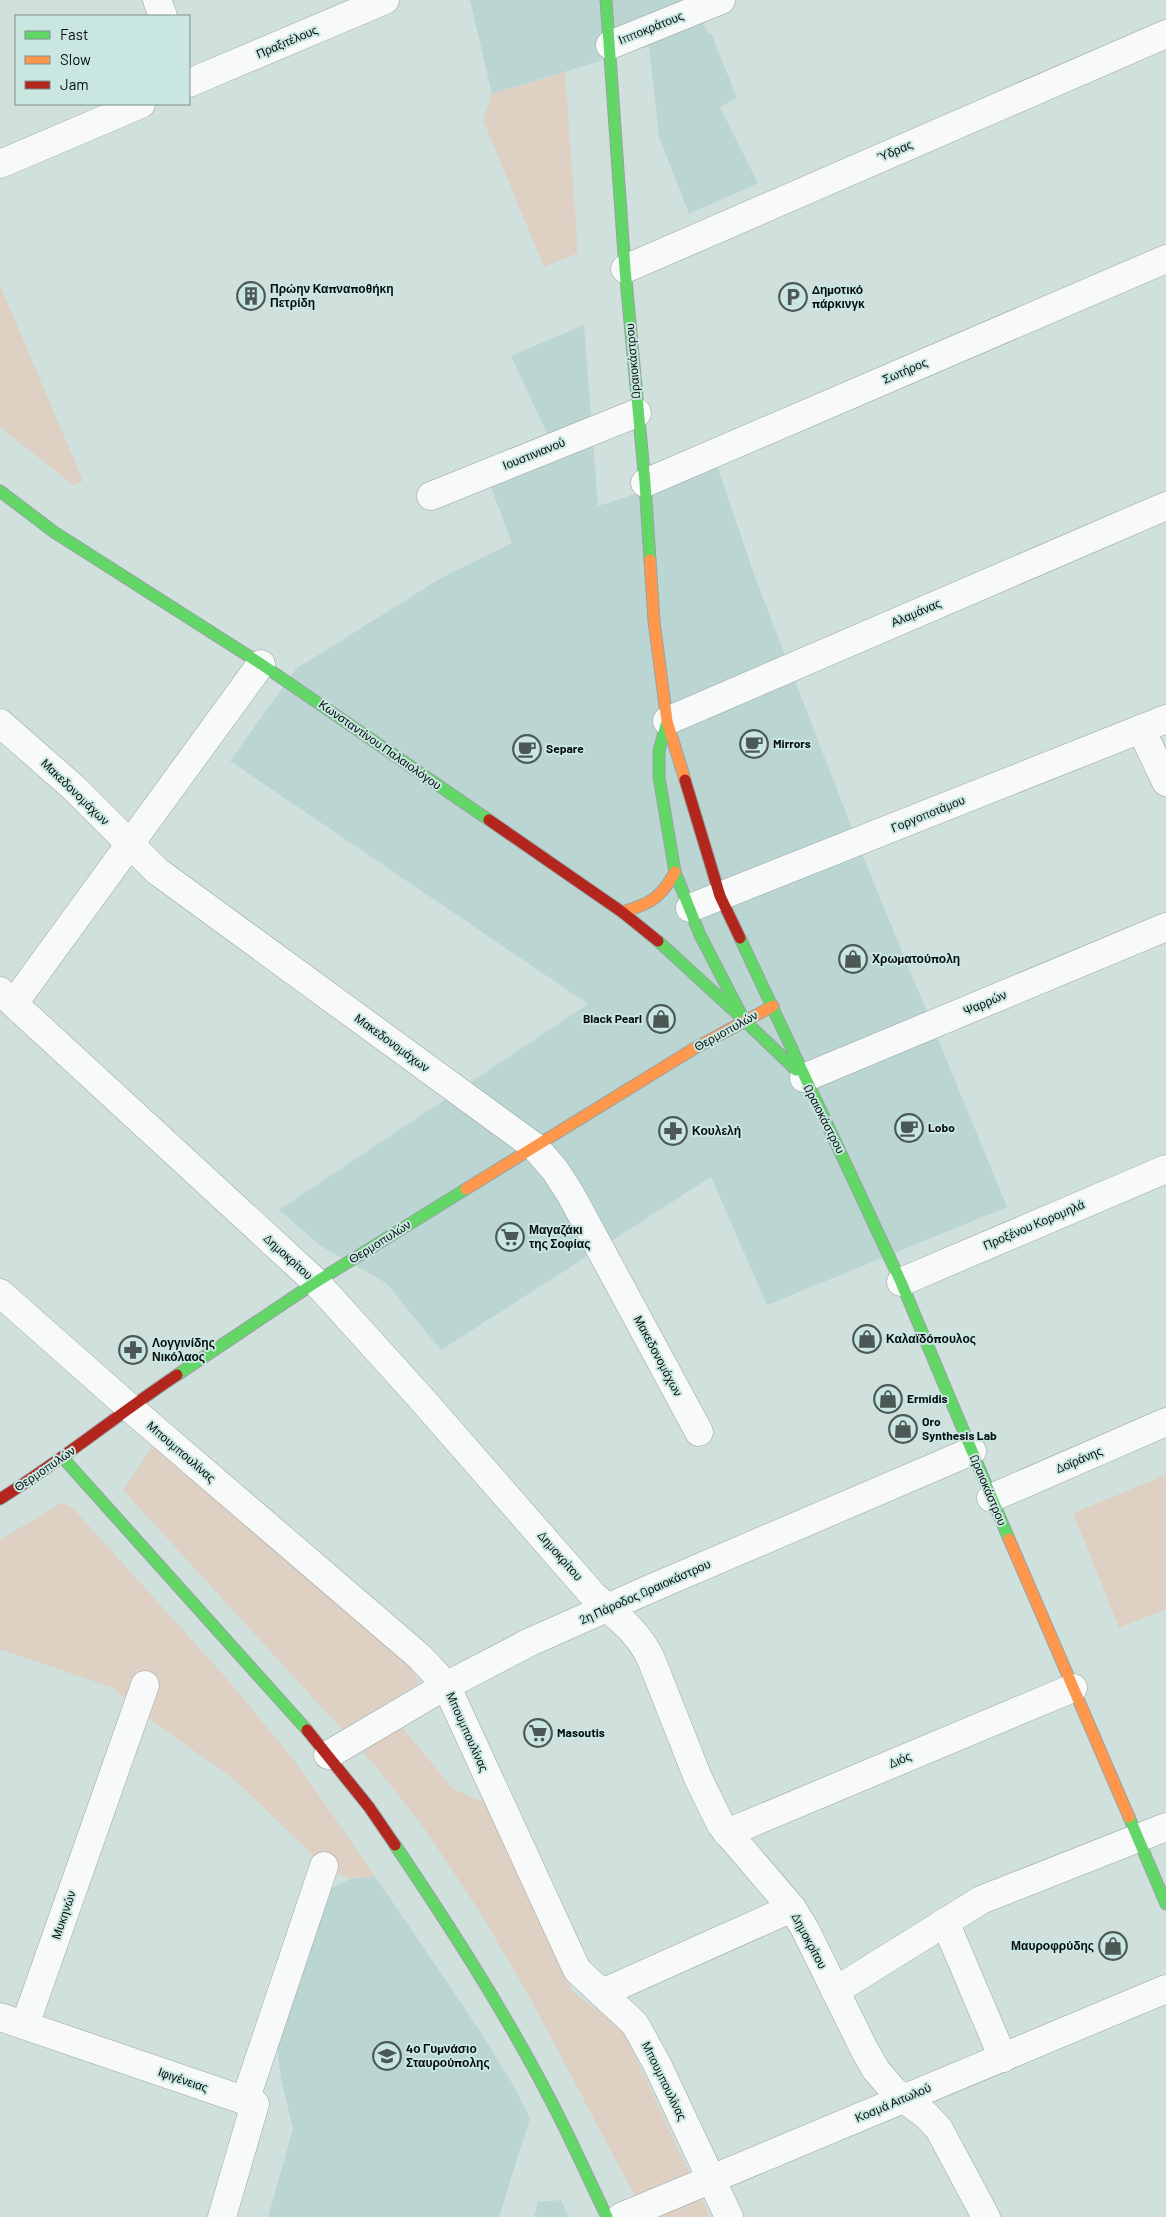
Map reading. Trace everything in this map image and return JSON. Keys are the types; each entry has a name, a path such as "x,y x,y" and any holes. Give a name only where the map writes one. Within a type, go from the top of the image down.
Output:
{"street":[{"path":"157,0 163,15"},
{"name":"Πραξιτέλους","path":"190,82 385,0"},
{"name":"Ωραιοκάστρου","path":"606,0 625,269 645,483 654,620 667,721 720,896 901,1282 991,1498 1166,1904"},
{"name":"Ιπποκράτους","path":"610,45 721,0"},
{"name":"Ύδρας","path":"625,269 1166,34"},
{"path":"0,164 139,105"},
{"name":"Σωτήρος","path":"645,483 1166,259"},
{"name":"Ιουστινιανού","path":"431,496 637,413"},
{"name":"Κωνσταντίνου Παλαιολόγου","path":"0,491 54,532 261,664 622,912 667,949 744,1020"},
{"name":"Αλαμάνας","path":"667,721 1166,506"},
{"path":"7,997 129,844 261,664"},
{"name":"Γοργοποτάμου","path":"690,908 1166,719"},
{"name":"Ωραιοκάστρου","path":"667,721 659,750 659,777 675,872 700,934 744,1020 804,1078"},
{"name":"Μακεδονομάχων","path":"0,723 74,788 129,844 171,882 535,1147 555,1170 571,1195 700,1432"},
{"path":"1141,729 1166,782"},
{"path":"622,912 657,900 675,872"},
{"name":"Ψαρρών","path":"804,1078 1166,926"},
{"name":"Δημοκρίτου","path":"7,997 316,1282 608,1608 619,1616 638,1636 648,1654 711,1808 726,1833 789,1904 804,1929 876,2070 890,2088 926,2116 939,2129 986,2217"},
{"name":"Θερμοπυλών","path":"0,1499 63,1458 130,1407 316,1282 695,1048 773,1006"},
{"name":"Προξένου Κορομηλά","path":"901,1282 1166,1169"},
{"name":"Μπουμπουλίνας","path":"0,1293 420,1656 442,1688 488,1777 577,1970 635,2024 657,2064 729,2217"},
{"name":"Δοϊράνης","path":"991,1498 1166,1422"},
{"name":"2η Πάροδος Ωραιοκάστρου","path":"328,1755 442,1688 530,1642 972,1451"},
{"path":"63,1458 328,1755 395,1844 460,1942 529,2060 607,2217"},
{"name":"Μυκηνών","path":"25,2025 145,1685"},
{"name":"Διός","path":"726,1833 1073,1688"},
{"path":"835,1991 981,1900 1166,1827"},
{"path":"222,2217 255,2104 245,2101 324,1866"},
{"path":"602,1993 789,1904"},
{"path":"945,1922 1003,2058"},
{"name":"Κοσμά Αιτωλού","path":"621,2217 1166,1989"},
{"name":"Ιφιγένειας","path":"0,2016 245,2101"}],"shaded area":[{"path":"470,0 694,0 708,34 711,33 737,98 720,107 758,183 689,214 659,137 649,46 492,94"},
{"path":"565,72 578,253 544,267 483,120 492,94"},
{"path":"0,285 83,481 73,485 0,427"},
{"path":"584,325 598,506 717,465 756,580 862,854 1007,1207 767,1305 711,1177 441,1350 386,1283 321,1246 279,1210 588,1004 230,761 296,669 441,578 512,543 489,482 557,455 511,356"},
{"path":"153,1446 410,1665 419,1683 384,1705 453,1789 486,1803 572,1991 623,2030 710,2217 646,2217 529,1996 480,1912 424,1828 378,1769 123,1490"},
{"path":"1166,1475 1166,1609 1119,1628 1073,1513"},
{"path":"61,1503 72,1507 228,1680 297,1764 375,1876 348,1877 324,1866 235,1780 140,1712 113,1688 0,1649 0,1540"},
{"name":"4ο Γυμνάσιο Σταυρούπολης","path":"375,1876 480,2031 515,2088 530,2118 499,2217 268,2217 293,2129 281,2079 276,2034 323,1892 350,1879"},
{"path":"561,2200 569,2217 534,2217 538,2202"}],"traffic: fast":[{"path":"606,0 625,269 645,483 650,560"},
{"path":"0,491 54,532 261,664 489,820"},
{"path":"666,725 659,751 659,777 675,872 700,935 744,1020 796,1070"},
{"path":"740,938 901,1282 1009,1539"},
{"path":"658,941 744,1020"},
{"path":"177,1375 316,1282 466,1189"},
{"path":"63,1458 307,1730"},
{"path":"1129,1817 1166,1904"},
{"path":"395,1845 457,1939 515,2035 558,2115 607,2217"}],"traffic: slow":[{"path":"650,560 654,621 667,721 685,780"},
{"path":"622,912 654,899 665,888 675,872"},
{"path":"466,1189 695,1048 773,1006"},
{"path":"1009,1539 1129,1817"}],"traffic: jam":[{"path":"685,780 720,896 740,938"},
{"path":"489,820 622,912 658,941"},
{"path":"0,1499 177,1375"},
{"path":"307,1730 369,1807 395,1845"}],"place":[{"name":"Πρώην Καπναποθήκη Πετρίδη","path":"251,296"},
{"name":"Δημοτικό πάρκινγκ","path":"793,297"},
{"name":"Mirrors","path":"754,744"},
{"name":"Separe","path":"527,749"},
{"name":"Χρωματούπολη","path":"853,959"},
{"name":"Black Pearl","path":"661,1019"},
{"name":"Lobo","path":"909,1128"},
{"name":"Κουλελή","path":"673,1131"},
{"name":"Μαγαζάκι της Σοφίας","path":"510,1237"},
{"name":"Καλαϊδόπουλος","path":"867,1339"},
{"name":"Λογγινίδης Νικόλαος","path":"133,1350"},
{"name":"Ermidis","path":"888,1399"},
{"name":"Oro Synthesis Lab","path":"903,1429"},
{"name":"Masoutis","path":"538,1733"},
{"name":"Μαυροφρύδης","path":"1113,1946"},
{"name":"4ο Γυμνάσιο Σταυρούπολης","path":"387,2056"}]}
